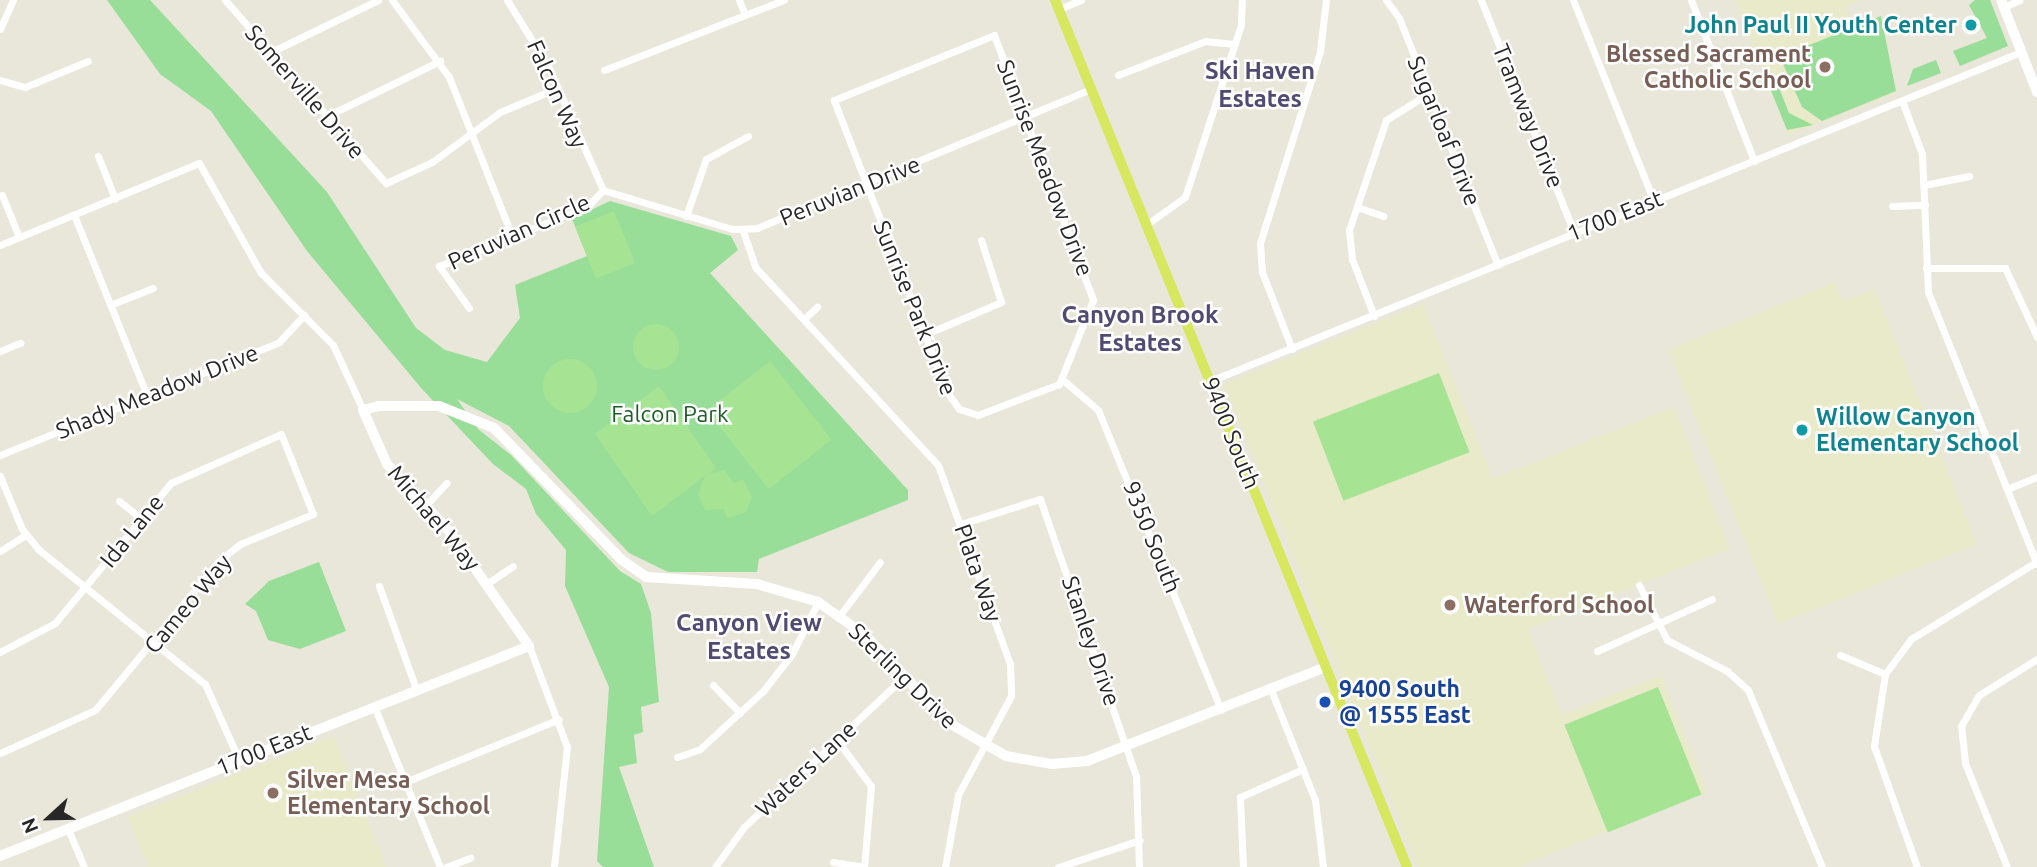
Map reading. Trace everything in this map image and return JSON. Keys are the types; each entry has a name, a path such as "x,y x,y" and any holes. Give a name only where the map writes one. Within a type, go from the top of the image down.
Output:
{"main road":[{"name":"9400 South","path":"1057,5 1407,867"}],"street":[{"path":"0,29 13,0"},
{"name":"Somerville Drive","path":"225,0 386,183 432,162 472,132"},
{"path":"271,52 378,0"},
{"path":"392,0 440,61 472,132 512,236"},
{"name":"Falcon Way","path":"507,0 558,88 603,190"},
{"path":"739,0 745,15"},
{"path":"604,71 783,0"},
{"path":"1057,5 1081,0"},
{"path":"1146,225 1185,197 1234,44 1242,0"},
{"path":"1292,349 1262,272 1260,243 1320,51 1326,0"},
{"name":"Sugarloaf Drive","path":"1386,0 1429,93 1498,265"},
{"name":"Tramway Drive","path":"1481,0 1574,232"},
{"path":"1573,0 1654,201"},
{"path":"1691,0 1754,161"},
{"path":"2020,0 2002,4 2037,92"},
{"name":"Sunrise Park Drive","path":"994,35 834,100 952,402 968,413 995,411 1063,380"},
{"name":"Sunrise Meadow Drive","path":"994,35 1092,288 1063,380"},
{"path":"1118,75 1205,41 1234,44"},
{"name":"1700 East","path":"1210,381 2021,52"},
{"path":"0,80 25,87 88,61"},
{"path":"327,116 440,61"},
{"path":"472,132 510,107 558,88"},
{"name":"Peruvian Drive","path":"743,230 866,185 1091,89"},
{"path":"1374,316 1349,250 1357,207 1386,120 1429,93"},
{"path":"1902,101 1922,154 1926,268 1933,307 2037,563 1911,639 1885,674 1874,746 1917,867"},
{"path":"685,216 706,159 748,136"},
{"path":"0,245 115,199 98,156"},
{"name":"Michael Way","path":"115,199 199,163 261,273 333,345 387,464 488,583 529,646 559,719 568,761 554,867"},
{"path":"1924,185 1969,176"},
{"path":"603,190 685,216 743,230"},
{"name":"Peruvian Circle","path":"469,308 439,266 588,206 603,190"},
{"path":"2,195 19,237"},
{"path":"1892,206 1924,205"},
{"path":"1357,207 1383,216"},
{"path":"74,215 147,396"},
{"name":"Plata Way","path":"743,230 752,262 932,457 961,524 1013,679 1005,710 958,795 945,867"},
{"path":"924,335 1001,302 981,240"},
{"path":"1926,268 2005,268 2037,337"},
{"path":"110,305 153,288"},
{"path":"804,319 817,307"},
{"name":"Shady Meadow Drive","path":"0,455 279,342 304,315"},
{"path":"0,351 20,343"},
{"name":"9350 South","path":"1063,380 1098,410 1221,710"},
{"name":"Sterling Drive","path":"363,410 425,404 480,420 507,439 622,560 646,577 757,584 818,602 840,615 949,723 984,747 1052,764 1127,748 1326,667"},
{"name":"Ida Lane","path":"0,652 55,623 141,518 182,475 281,434"},
{"name":"Cameo Way","path":"0,753 95,710 229,552 313,514 281,434"},
{"path":"0,475 26,535 205,684 239,760"},
{"path":"2007,489 2037,477"},
{"path":"424,506 446,483"},
{"name":"Stanley Drive","path":"961,524 1040,499 1127,748 1140,795 1139,867"},
{"path":"119,501 141,518"},
{"path":"0,551 26,535"},
{"path":"840,615 880,562"},
{"path":"488,583 513,566"},
{"path":"1639,585 1656,625 1679,649 1727,671 1748,690 1822,867"},
{"path":"379,586 416,689"},
{"path":"1597,651 1713,599"},
{"path":"677,757 700,749 777,676 818,602"},
{"name":"1700 East","path":"0,856 529,646"},
{"path":"1840,655 1885,674"},
{"path":"2007,867 1965,764 1961,726 1979,695 2037,659"},
{"name":"Waters Lane","path":"715,867 744,827 904,677"},
{"path":"713,685 740,713"},
{"path":"1271,690 1315,800 1323,867"},
{"path":"374,706 440,867"},
{"path":"405,782 559,719"},
{"path":"833,862 864,867 871,786 837,740"},
{"path":"1243,867 1240,797 1303,769"},
{"path":"68,829 84,867"},
{"path":"1059,867 1140,840"},
{"path":"446,867 470,858"}],"shaded area":[{"name":"Blessed Sacrament Catholic School","path":"1735,0 1860,0 1845,7 1854,27 1881,16 1897,92 1788,135"},
{"path":"1835,282 1843,301 1875,289 1977,544 1778,624 1668,350"},
{"name":"Waterford School","path":"1423,304 1493,479 1674,407 1730,548 1528,629 1562,715 1661,675 1707,791 1518,867 1418,867 1224,384"},
{"name":"Silver Mesa Elementary School","path":"334,736 386,867 148,867 128,817"}],"green space":[{"name":"Falcon Park","path":"107,0 150,0 327,192 416,328 445,350 487,362 520,318 515,285 587,256 572,219 610,201 731,236 738,250 710,273 908,490 908,500 759,559 757,572 668,572 629,553 509,426 457,399 478,429 511,455 620,571 641,584 651,613 659,702 641,707 643,732 634,735 637,763 619,767 654,867 603,867 597,861 609,687 565,586 566,550 536,514 526,489 493,464 422,389 307,251 211,111 160,74"},
{"path":"1975,0 1990,0 2008,46 1960,66 1953,51 1987,38 1969,5"},
{"path":"1881,16 1896,91 1822,121 1802,107 1780,57"},
{"path":"1936,60 1941,73 1907,86 1913,69"},
{"path":"1774,75 1789,113 1813,125 1787,130 1766,78"},
{"path":"614,211 635,263 596,279 575,227"},
{"path":"656,324 672,331 679,347 672,363 656,370 640,363 633,347 640,331"},
{"path":"575,359 585,363 593,371 597,386 593,401 585,409 565,413 555,409 547,401 543,381 547,371 555,363"},
{"path":"770,361 832,440 769,489 707,410"},
{"path":"1439,373 1469,452 1343,501 1313,421"},
{"path":"659,386 716,468 709,474 724,470 734,483 743,479 752,497 746,512 727,518 724,509 705,510 698,494 705,476 652,516 595,434"},
{"path":"319,562 346,631 300,649 268,640 256,611 245,604 269,581"},
{"path":"1658,687 1701,795 1608,832 1564,725"}],"place":[{"name":"John Paul II Youth Center","path":"1971,25"},
{"name":"Blessed Sacrament Catholic School","path":"1825,67"},
{"name":"Willow Canyon Elementary School","path":"1802,430"},
{"name":"Waterford School","path":"1450,605"},
{"name":"9400 South @ 1555 East","path":"1325,702"},
{"name":"Silver Mesa Elementary School","path":"273,793"}],"district":[{"name":"Ski Haven Estates","path":"1260,85"},
{"name":"Canyon Brook Estates","path":"1140,329"},
{"name":"Canyon View Estates","path":"749,637"}]}
